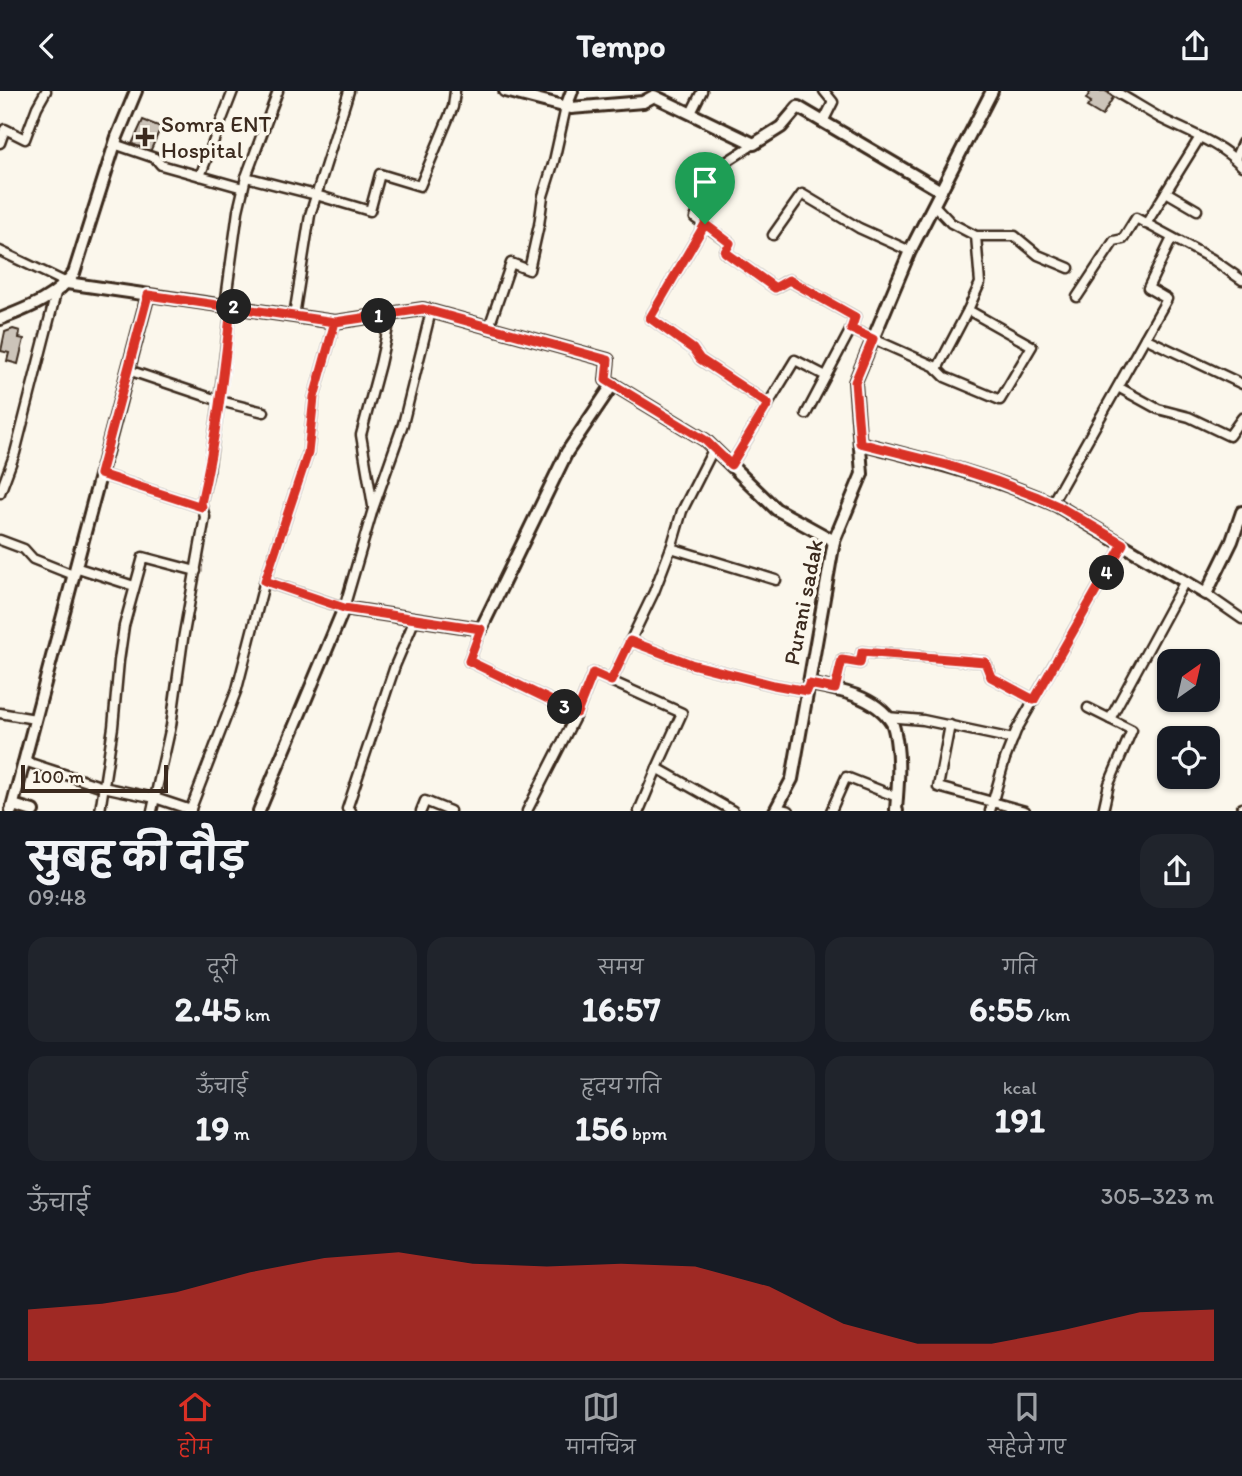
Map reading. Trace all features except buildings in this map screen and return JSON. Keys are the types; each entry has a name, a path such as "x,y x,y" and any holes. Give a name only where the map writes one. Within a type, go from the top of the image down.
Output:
{"street":[{"path":"0,143 5,129 25,139 46,91"},
{"path":"0,319 31,307 55,293 74,273 114,144 136,91"},
{"path":"200,176 233,91"},
{"path":"152,811 171,726 183,639 205,517 201,503 220,401 229,271 243,188 278,91"},
{"path":"294,316 310,215 349,91"},
{"path":"246,177 370,211 380,174 420,185 453,107 455,91"},
{"path":"505,91 531,94 571,108 643,102 655,93 754,144"},
{"path":"489,327 511,263 529,270 543,196 572,91"},
{"path":"691,113 702,91"},
{"path":"823,122 834,102 824,91"},
{"name":"Purani sadak","path":"776,809 792,779 834,541 862,474 855,382 910,251 992,91"},
{"path":"1114,91 1220,148 1242,166"},
{"path":"806,414 855,317 789,280 775,288 725,252 730,243 695,218 717,168 781,127 798,107 941,191"},
{"path":"1146,224 1200,137"},
{"path":"1235,159 1242,143"},
{"path":"114,144 155,157 161,165 243,188"},
{"path":"1166,192 1197,210"},
{"path":"773,235 802,194 859,228 910,251"},
{"path":"934,205 951,223 976,236 1015,236 1038,255 1069,268"},
{"path":"1077,297 1114,241 1123,239 1136,218 1212,260 1242,280"},
{"path":"705,224 650,318 693,349 700,359 768,404"},
{"path":"937,369 980,283 976,236"},
{"path":"1052,503 1167,299 1148,288 1172,238"},
{"path":"0,251 67,283 335,322 423,309 608,360 606,380 705,440 776,509 834,541"},
{"path":"0,493 15,453 55,293"},
{"path":"33,811 12,808 148,295"},
{"path":"851,329 934,366 945,377 1000,401 1032,346 968,310"},
{"path":"259,811 344,608 373,509 403,424 431,311"},
{"path":"373,509 361,435 391,314"},
{"path":"24,761 103,787 155,798 190,810 237,689 265,581 308,453 314,397 335,322"},
{"path":"1145,338 1242,384"},
{"path":"731,465 794,360 826,376"},
{"path":"128,370 220,401 264,412"},
{"path":"577,713 469,661 481,629 567,452 614,384"},
{"path":"1118,387 1158,409 1189,417 1228,436 1242,418"},
{"path":"860,443 947,465 1052,503 1185,581 1242,619"},
{"path":"611,681 653,592 671,548 682,511 714,448"},
{"path":"100,474 202,507"},
{"path":"1206,594 1232,541 1242,512"},
{"path":"0,540 24,549 33,559 134,586"},
{"path":"992,807 1013,739 1123,544"},
{"path":"671,548 776,580"},
{"path":"100,811 124,626 144,557 196,571"},
{"path":"265,581 344,608 481,629"},
{"path":"1110,719 1185,581"},
{"path":"351,811 346,809 395,666 415,619"},
{"path":"630,641 691,664 774,685 835,689 870,702 893,724 899,773 896,811"},
{"path":"835,689 842,660 860,663 862,652 985,662 991,677 1034,700"},
{"path":"527,811 577,713 593,673 682,713 639,811"},
{"path":"1088,708 1132,730 1109,784 1103,811"},
{"path":"0,713 35,719"},
{"path":"887,717 923,720 1013,739"},
{"path":"950,725 938,787 992,807 1025,811"},
{"path":"657,768 733,811"},
{"path":"831,811 846,777 897,797"},
{"path":"421,811 425,801 450,811"},
{"path":"776,809 789,811"}],"place":[{"name":"Somra ENT Hospital","path":"145,137"}],"route":[{"path":"705,224 650,318 693,349 700,359 768,404 731,465 705,440 606,380 608,360 423,309 335,322 231,307 225,364 202,507 100,474 148,295 335,322 314,397 308,453 265,581 344,608 481,629 469,661 577,713 593,673 611,681 630,641 691,664 807,691 809,684 835,689 842,660 860,663 862,652 985,662 991,677 1034,700 1123,544 1038,497 947,465 860,443 855,382 873,339 851,329 855,317 789,280 775,288 725,252 730,243 705,224"}]}
